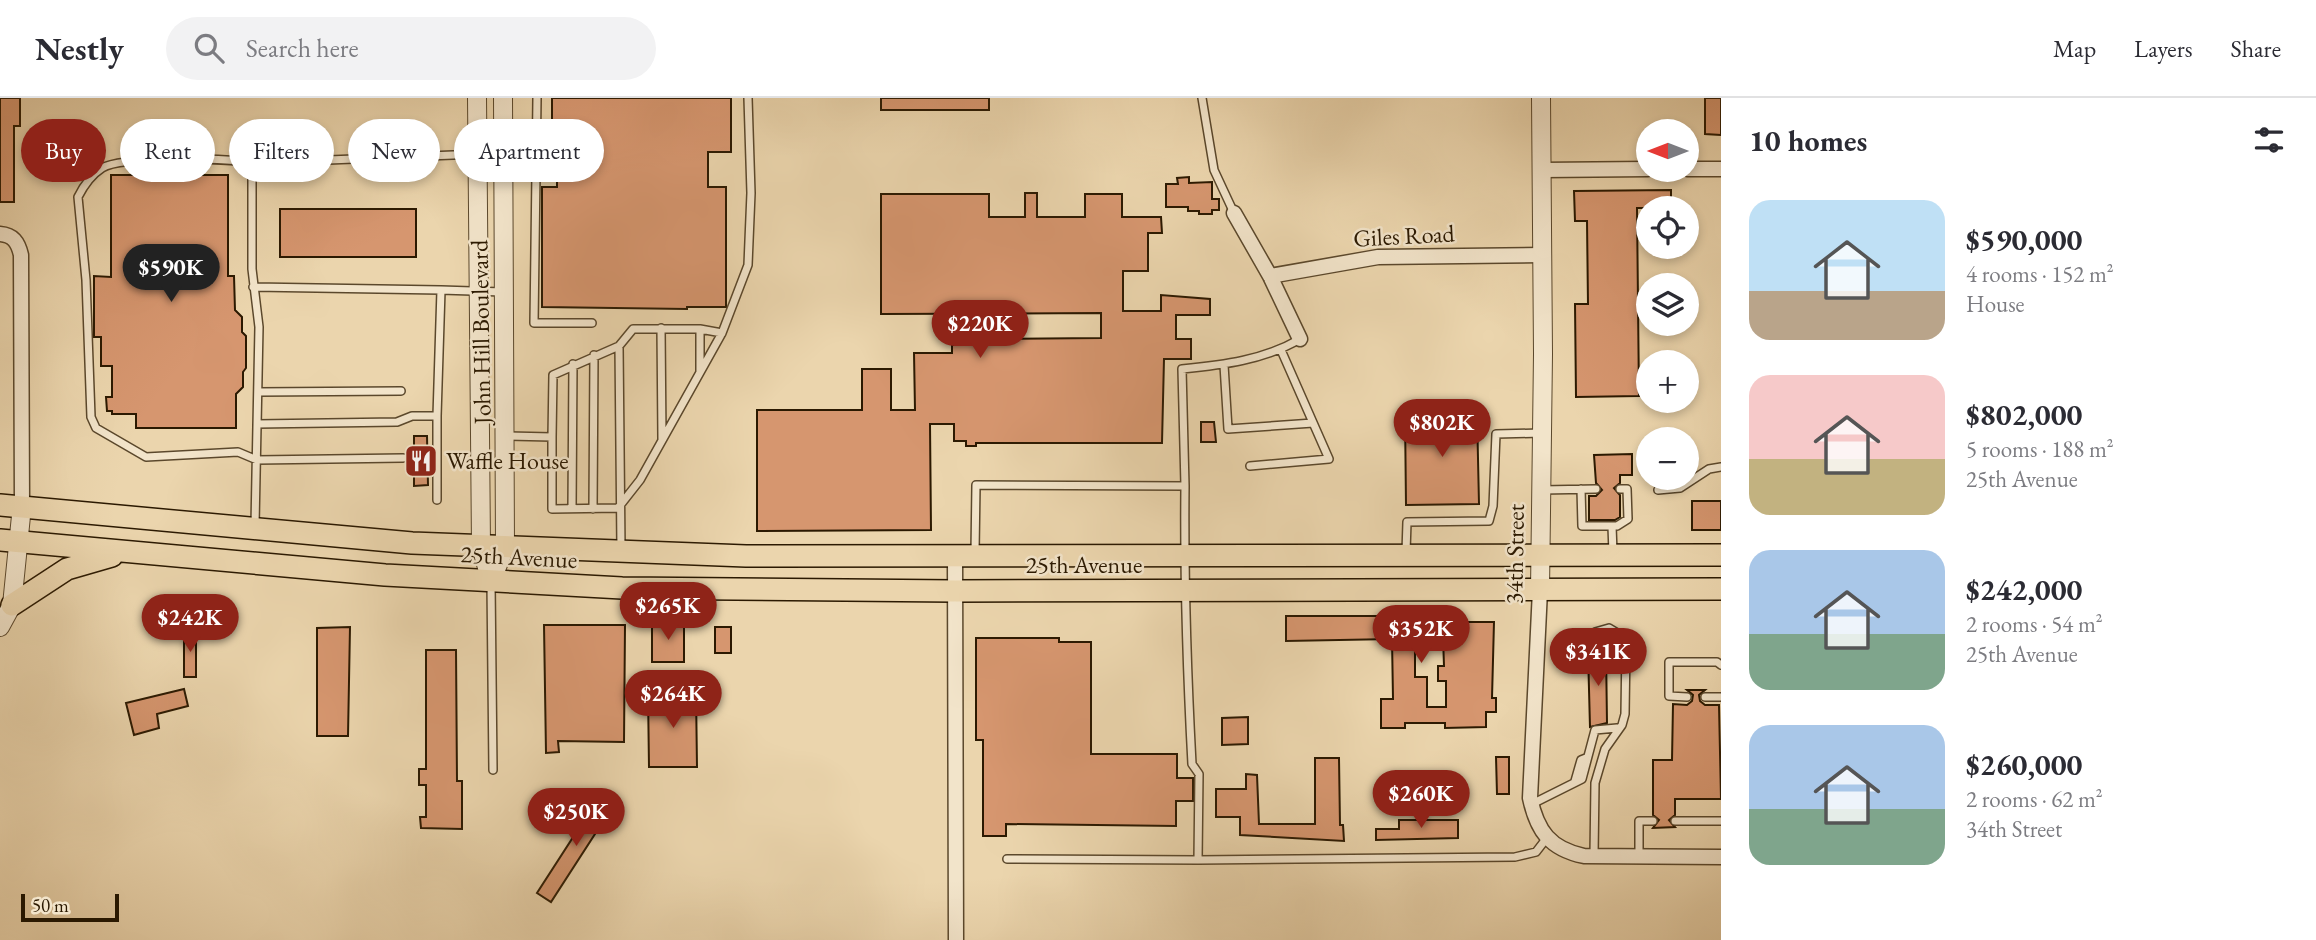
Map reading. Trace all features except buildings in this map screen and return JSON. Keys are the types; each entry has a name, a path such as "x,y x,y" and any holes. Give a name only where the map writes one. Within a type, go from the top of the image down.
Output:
{"main road":[{"name":"25th Avenue","path":"0,505 255,529 481,546 621,553 746,556 1721,555"},
{"name":"25th Avenue","path":"10,540 491,582 746,590 1721,589"},
{"path":"12,606 67,569 128,552"},
{"path":"746,556 746,590"}],"street":[{"name":"John Hill Boulevard","path":"477,98 477,119"},
{"name":"John Hill Boulevard","path":"503,98 503,119"},
{"name":"34th Street","path":"1541,98 1542,433 1540,590 1534,666 1532,805 1538,827 1546,839"},
{"path":"1542,170 1636,169"},
{"path":"1699,169 1721,169"},
{"name":"John Hill Boulevard","path":"477,182 481,546 491,582"},
{"name":"John Hill Boulevard","path":"491,582 505,547 507,436 504,182"},
{"path":"1234,213 1270,276 1300,339"},
{"path":"0,234 16,240 21,254 22,506 10,540 12,606 0,627"},
{"name":"Giles Road","path":"1270,276 1378,257 1542,255"},
{"path":"956,940 955,591 965,556"},
{"path":"1546,839 1569,853 1594,856 1721,857"}],"lane":[{"path":"537,98 534,323 592,323"},
{"path":"722,333 700,329 633,330 619,346 553,375 552,509 618,508 640,480 722,333 748,265 751,194 748,98"},
{"path":"1202,98 1214,170 1234,213"},
{"path":"334,159 454,154"},
{"path":"229,159 116,162 94,174 78,197 86,280 91,417 96,428 146,457 238,452 257,460 403,458"},
{"path":"252,182 253,287 259,327 255,529"},
{"path":"253,287 504,292"},
{"path":"437,500 441,290"},
{"path":"661,328 662,440"},
{"path":"700,329 700,373"},
{"path":"1198,859 1199,774 1192,764 1189,623 1183,591 1185,486 1182,369 1224,365 1281,350 1300,339"},
{"path":"619,346 618,508 621,553"},
{"path":"1250,466 1329,458 1281,350"},
{"path":"593,509 594,355"},
{"path":"572,508 573,364"},
{"path":"1224,365 1228,429 1313,423"},
{"path":"258,392 401,391"},
{"path":"257,424 397,422 412,416 437,416"},
{"path":"1406,556 1407,522 1489,521 1493,506 1496,434 1542,433"},
{"path":"507,436 552,437"},
{"path":"1699,476 1709,469 1721,467"},
{"path":"965,556 976,485 1185,486"},
{"path":"1581,489 1582,526 1606,525 1628,519 1627,489 1620,489"},
{"path":"1541,490 1596,489"},
{"path":"1606,525 1613,555"},
{"path":"491,582 493,770"},
{"path":"1592,639 1595,632 1609,628 1624,637 1625,713 1622,725 1598,766 1594,856"},
{"path":"1687,697 1669,696 1669,662 1717,662 1721,665"},
{"path":"1705,697 1721,696"},
{"path":"1532,805 1575,781 1595,730 1618,728"},
{"path":"1639,856 1639,821 1653,821"},
{"path":"1675,821 1721,821"},
{"path":"1007,859 1514,857 1536,852 1546,839"}],"place":[{"name":"Waffle House","path":"421,461"}]}
